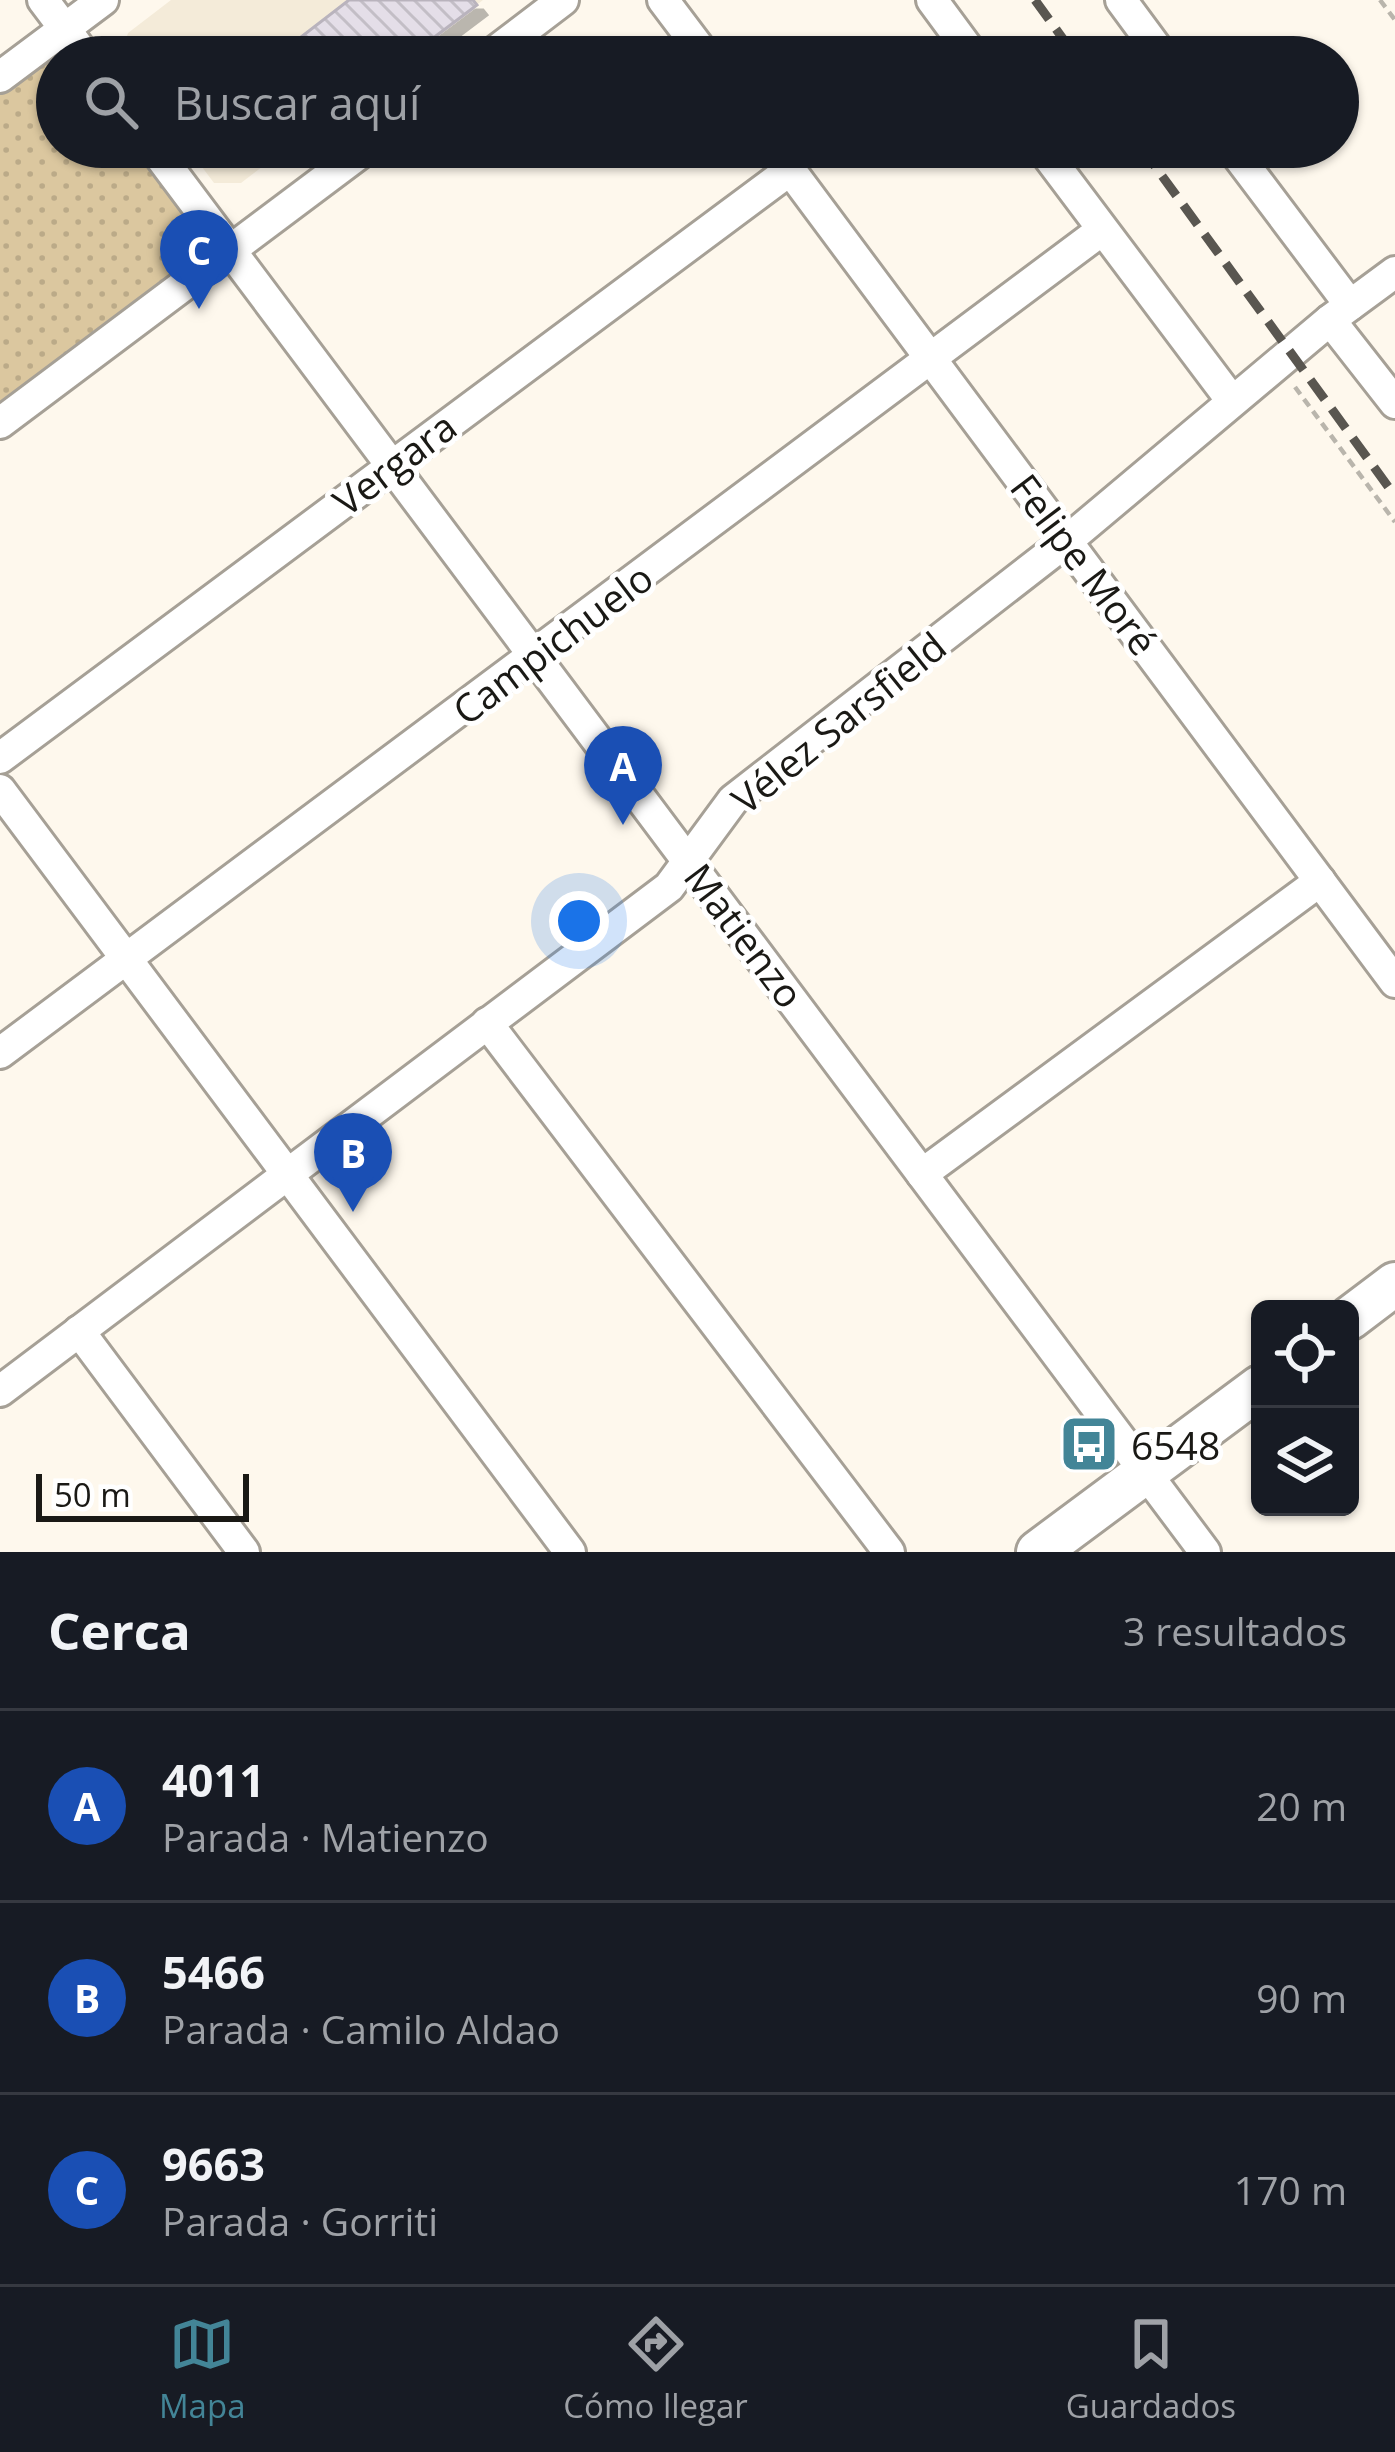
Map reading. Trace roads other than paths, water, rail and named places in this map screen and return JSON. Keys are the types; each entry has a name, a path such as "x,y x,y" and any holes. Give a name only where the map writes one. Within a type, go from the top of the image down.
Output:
{"main road":[{"path":"1359,1311 1395,1284"},
{"path":"1038,1552 1251,1394"}],"street":[{"path":"43,0 70,36"},
{"path":"56,36 103,0"},
{"path":"516,36 563,0"},
{"path":"663,0 690,36"},
{"path":"932,0 959,36"},
{"path":"1120,0 1147,36"},
{"path":"0,77 36,50"},
{"name":"Matienzo","path":"169,168 1205,1552"},
{"path":"0,423 340,168"},
{"name":"Vergara","path":"0,758 391,465 768,168"},
{"name":"Felipe Moré","path":"788,168 1395,982"},
{"path":"1056,168 1232,401"},
{"path":"1245,168 1395,404"},
{"name":"Campichuelo","path":"0,1054 1102,230"},
{"name":"Vélez Sarsfield","path":"0,1391 669,886 733,800 1068,540 1278,363 1395,272"},
{"path":"0,790 570,1552"},
{"path":"922,1174 1320,881"},
{"path":"487,1023 889,1552"},
{"path":"79,1331 244,1552"}],"railway":[{"path":"1035,0 1061,36"},
{"path":"1156,168 1395,496"}],"place":[{"name":"9663","path":"199,309"},
{"name":"4011","path":"623,825"},
{"name":"5466","path":"353,1212"},
{"name":"6548","path":"1089,1444"}]}
